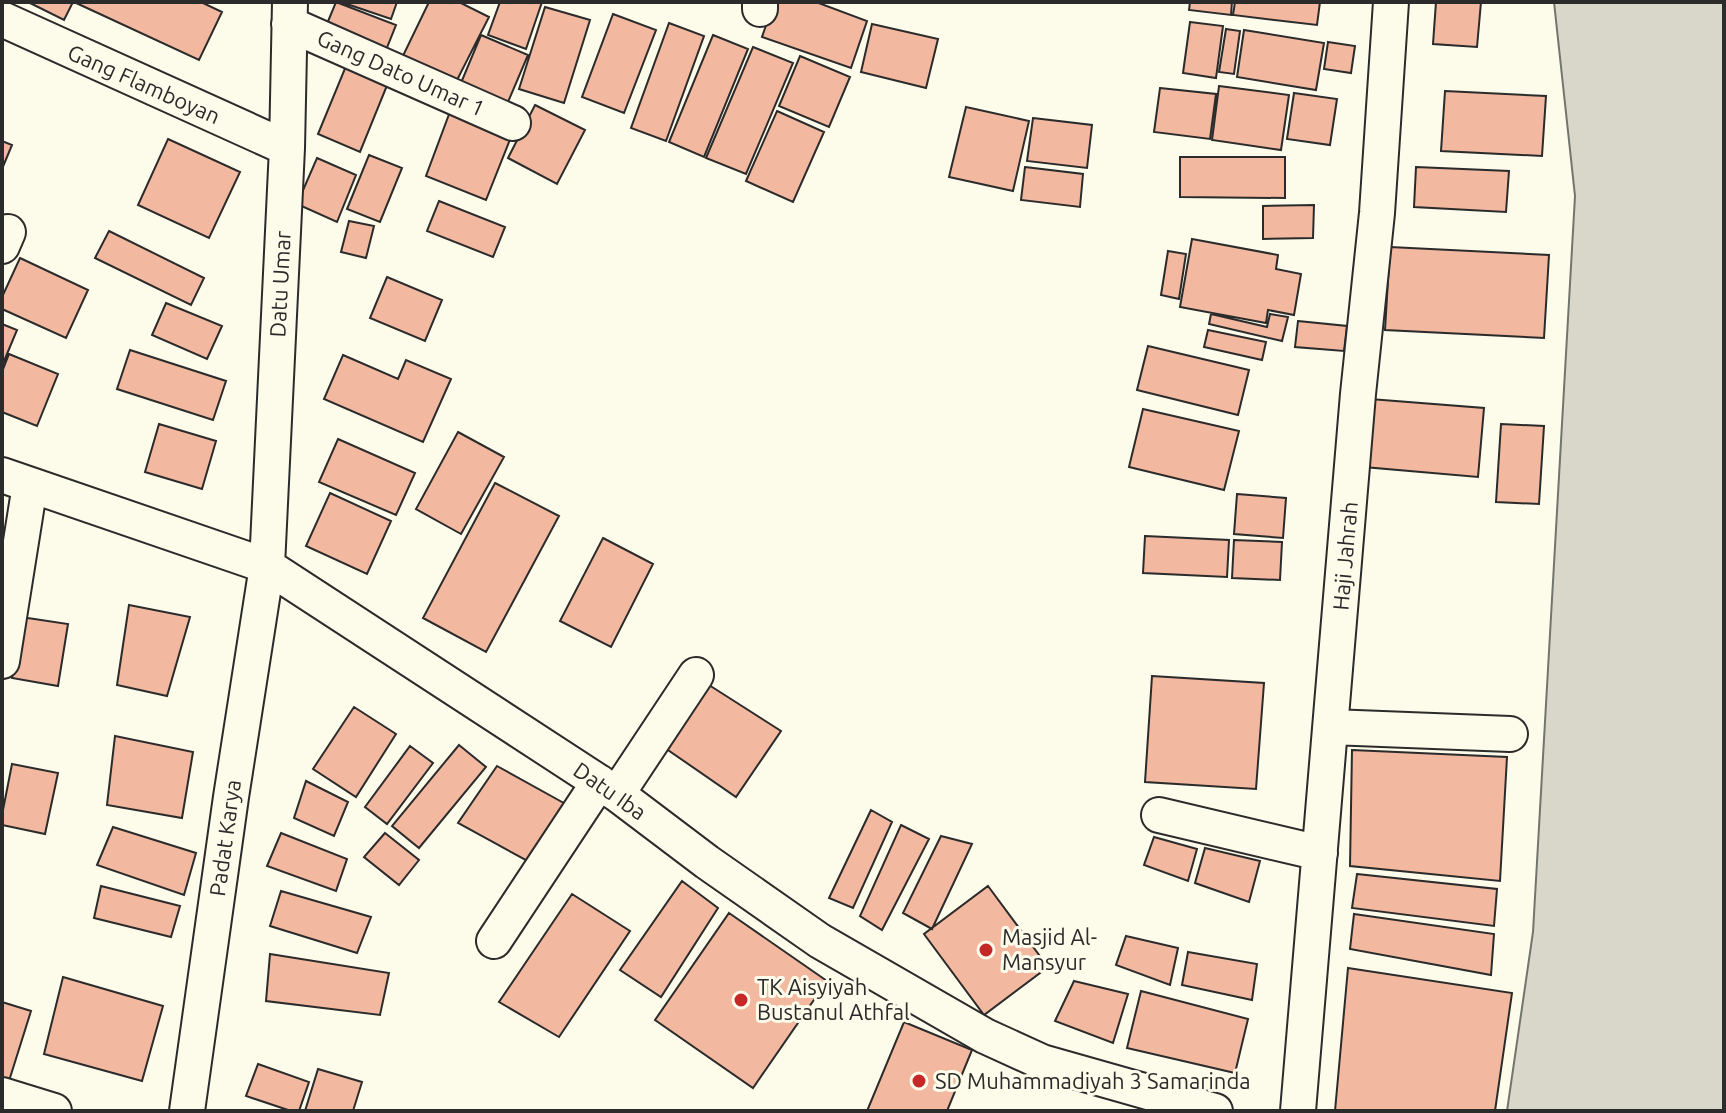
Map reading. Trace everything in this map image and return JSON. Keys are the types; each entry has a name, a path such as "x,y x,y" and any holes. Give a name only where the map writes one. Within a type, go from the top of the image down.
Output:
{"street":[{"name":"Haji Jahrah","path":"1298,1111 1358,394 1377,213 1391,2"},
{"name":"Gang Dato Umar 1","path":"289,13 513,123"},
{"name":"Datu Umar","path":"267,566 287,148 289,13"},
{"name":"Gang Flamboyan","path":"2,19 287,148"},
{"path":"2,661 16,480"},
{"name":"Datu Iba","path":"16,480 267,566 608,788 820,941 985,1036 1042,1062 1215,1111"},
{"name":"Padat Karya","path":"187,1111 267,566"},
{"path":"494,941 696,675"},
{"path":"1331,727 1510,734"},
{"path":"1159,815 1320,853"},
{"path":"2,1095 54,1111"}],"shaded area":[{"path":"1554,2 1724,2 1724,1111 1507,1111 1533,932 1575,196"}],"building":[{"path":"28,2 73,2 64,20"},
{"path":"74,2 201,2 222,12 199,60"},
{"path":"336,2 396,25 384,55 324,31"},
{"path":"341,2 397,2 391,19"},
{"path":"429,2 459,2 489,17 452,90 399,64"},
{"path":"500,2 542,2 526,49 488,35"},
{"path":"774,2 816,2 867,21 851,68 762,37"},
{"path":"1190,2 1232,2 1231,15 1189,10"},
{"path":"1235,2 1320,2 1317,25 1233,15"},
{"path":"1436,2 1481,2 1477,47 1433,44"},
{"path":"545,7 590,20 564,103 519,89"},
{"path":"613,14 656,30 624,113 582,97"},
{"path":"1190,22 1223,26 1216,78 1183,73"},
{"path":"669,23 704,36 666,141 631,128"},
{"path":"872,24 938,39 926,88 861,72"},
{"path":"1226,29 1240,31 1234,74 1219,72"},
{"path":"1244,30 1324,43 1316,90 1237,77"},
{"path":"481,35 528,55 505,109 458,90"},
{"path":"713,35 748,49 704,157 669,142"},
{"path":"1328,42 1355,46 1351,73 1324,69"},
{"path":"753,47 793,63 746,174 706,158"},
{"path":"800,56 850,77 829,127 779,106"},
{"path":"346,66 388,83 360,152 318,134"},
{"path":"1219,86 1289,95 1281,150 1212,140"},
{"path":"1160,88 1216,94 1210,139 1154,132"},
{"path":"1445,91 1546,96 1542,156 1441,151"},
{"path":"1294,93 1337,99 1330,145 1287,139"},
{"path":"535,105 585,130 557,184 508,158"},
{"path":"966,107 1029,121 1013,191 949,177"},
{"path":"451,109 513,132 486,200 426,176"},
{"path":"777,111 824,132 793,202 746,181"},
{"path":"1033,118 1092,125 1087,168 1027,161"},
{"path":"168,139 240,172 209,238 138,205"},
{"path":"2,141 12,145 2,169"},
{"path":"369,155 402,168 380,222 347,209"},
{"path":"1180,157 1285,157 1285,198 1180,197"},
{"path":"317,158 356,175 337,222 297,204"},
{"path":"1025,167 1083,174 1080,207 1021,200"},
{"path":"1416,167 1509,171 1506,212 1414,207"},
{"path":"439,201 505,227 493,257 427,231"},
{"path":"1314,205 1313,238 1263,239 1263,206"},
{"path":"349,221 374,226 366,258 341,252"},
{"path":"109,231 204,278 191,305 95,258"},
{"path":"1192,239 1278,255 1276,269 1301,274 1294,315 1268,310 1266,323 1180,307"},
{"path":"1390,247 1549,255 1544,338 1385,330"},
{"path":"1168,251 1186,254 1179,299 1161,295"},
{"path":"20,258 88,290 66,338 2,309 2,297"},
{"path":"387,277 442,300 425,341 370,318"},
{"path":"166,303 222,326 207,359 152,335"},
{"path":"1211,314 1267,327 1270,314 1288,317 1282,341 1209,324"},
{"path":"1298,321 1347,326 1344,351 1295,347"},
{"path":"2,324 17,330 2,366"},
{"path":"1208,330 1266,342 1262,360 1204,347"},
{"path":"1148,346 1249,370 1238,415 1137,390"},
{"path":"130,350 226,381 213,420 117,389"},
{"path":"9,354 58,374 37,426 2,412 2,372"},
{"path":"343,355 398,379 406,360 451,379 423,442 324,399"},
{"path":"1370,399 1484,408 1478,477 1364,467"},
{"path":"1143,409 1239,431 1224,490 1129,467"},
{"path":"159,424 216,441 202,489 145,472"},
{"path":"1501,424 1544,426 1539,504 1496,502"},
{"path":"458,432 504,457 461,534 416,509"},
{"path":"338,439 415,473 396,515 319,482"},
{"path":"495,483 559,516 486,652 423,618"},
{"path":"330,493 391,521 367,574 306,546"},
{"path":"1237,494 1286,498 1283,538 1234,534"},
{"path":"1145,536 1229,540 1227,577 1143,573"},
{"path":"603,538 653,564 611,647 560,621"},
{"path":"1234,540 1282,542 1280,580 1232,578"},
{"path":"129,605 190,617 167,696 117,685"},
{"path":"21,617 68,624 58,686 12,678"},
{"path":"1152,676 1264,683 1256,789 1145,782"},
{"path":"709,685 781,731 736,797 665,748"},
{"path":"354,707 396,734 356,797 313,769"},
{"path":"115,736 193,752 182,818 107,805"},
{"path":"459,745 486,767 419,848 392,826"},
{"path":"410,746 433,763 387,824 365,807"},
{"path":"1352,750 1507,757 1500,881 1350,866"},
{"path":"12,764 58,773 45,834 2,825"},
{"path":"497,766 571,807 533,864 458,823"},
{"path":"306,781 348,802 334,836 294,818"},
{"path":"871,810 892,822 853,908 829,898"},
{"path":"901,825 929,839 882,930 860,916"},
{"path":"113,827 196,853 184,895 97,865"},
{"path":"281,833 347,859 336,891 267,866"},
{"path":"385,833 419,860 399,885 364,857"},
{"path":"941,836 972,844 932,929 903,913"},
{"path":"1154,837 1197,849 1188,881 1144,865"},
{"path":"1205,848 1260,861 1249,902 1195,883"},
{"path":"1357,874 1497,889 1494,926 1352,908"},
{"path":"682,881 718,908 661,997 620,970"},
{"path":"101,886 180,906 171,937 94,918"},
{"name":"Masjid Al- Mansyur","path":"988,886 1048,967 984,1015 924,934"},
{"path":"281,891 371,917 357,953 270,926"},
{"path":"572,894 630,931 559,1037 499,1002"},
{"name":"TK Aisyiyah Bustanul Athfal","path":"729,913 827,981 753,1088 655,1020"},
{"path":"1354,914 1494,934 1491,975 1350,949"},
{"path":"1126,936 1178,948 1170,985 1116,965"},
{"path":"1188,952 1257,964 1252,1000 1182,985"},
{"path":"270,954 389,973 380,1015 266,1001"},
{"path":"1348,968 1512,993 1495,1111 1335,1111"},
{"path":"63,977 163,1006 142,1081 44,1054"},
{"path":"1074,981 1128,994 1113,1043 1055,1021"},
{"path":"1141,991 1248,1019 1235,1073 1127,1048"},
{"path":"2,1002 31,1011 9,1081 2,1079"},
{"name":"SD Muhammadiyah 3 Samarinda","path":"904,1022 972,1050 947,1111 867,1111"},
{"path":"258,1064 309,1082 299,1111 246,1096"},
{"path":"318,1069 362,1082 353,1111 305,1111"}],"place":[{"name":"Masjid Al- Mansyur","path":"986,950"},
{"name":"TK Aisyiyah Bustanul Athfal","path":"741,1000"},
{"name":"SD Muhammadiyah 3 Samarinda","path":"919,1081"}]}
